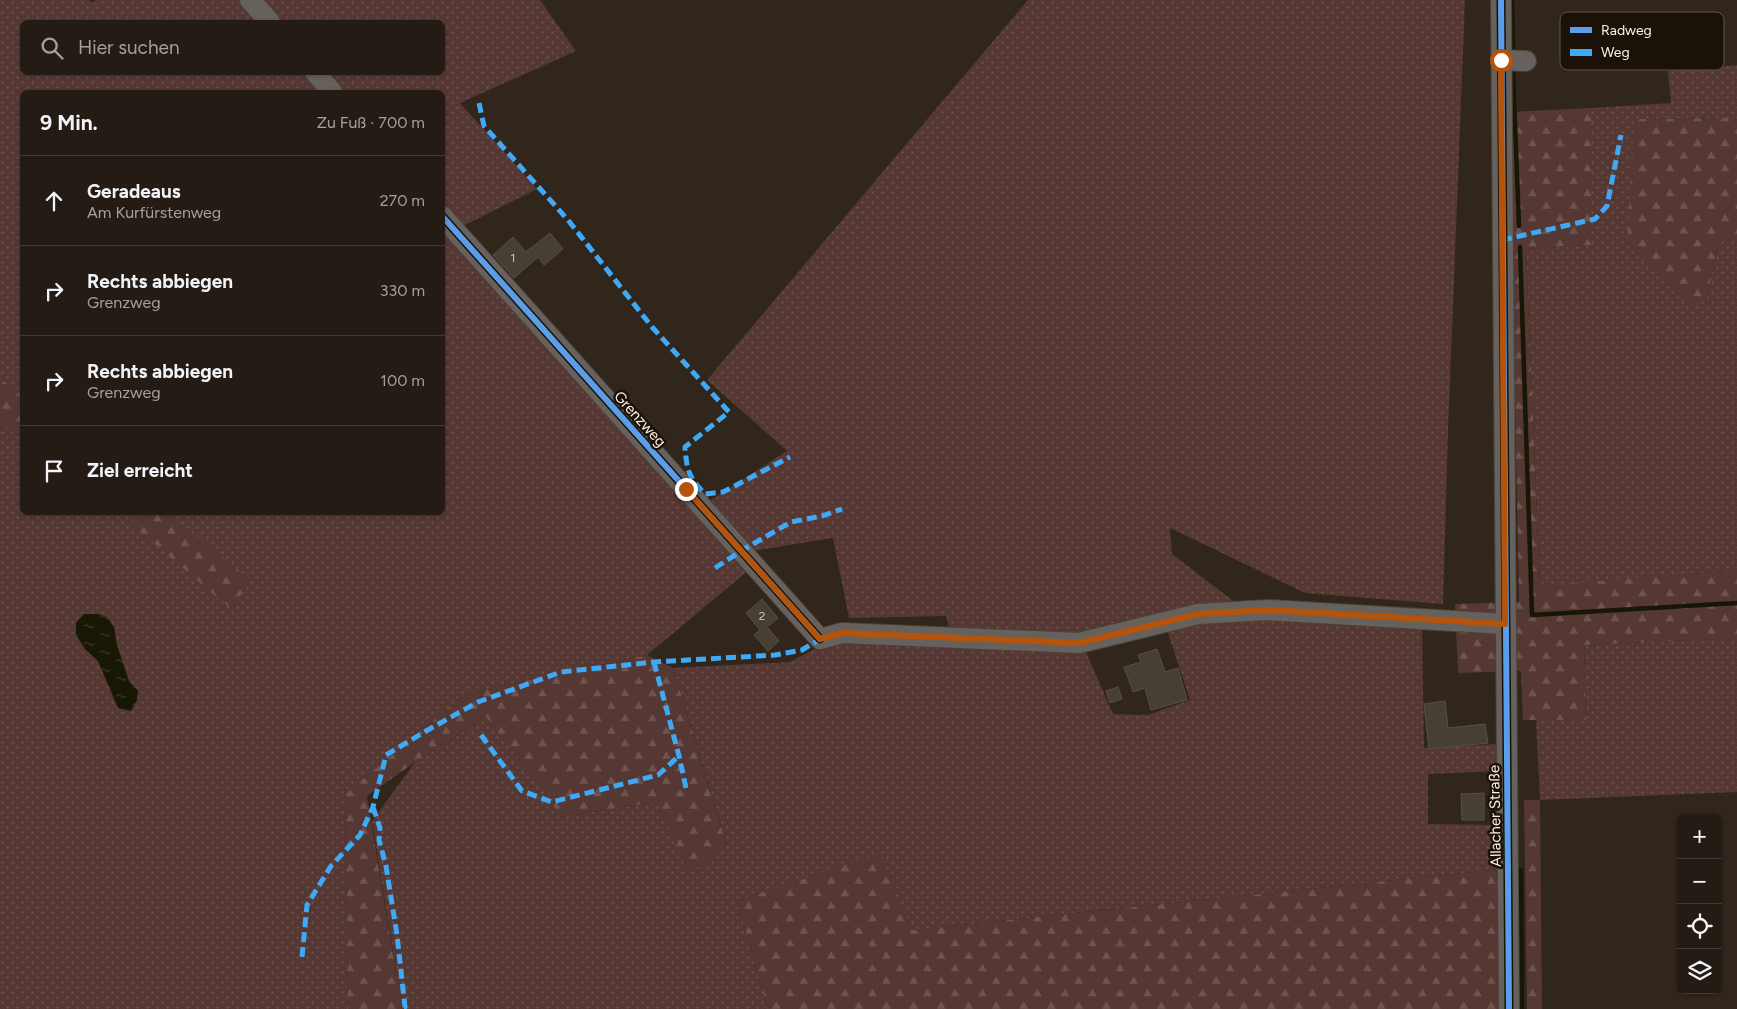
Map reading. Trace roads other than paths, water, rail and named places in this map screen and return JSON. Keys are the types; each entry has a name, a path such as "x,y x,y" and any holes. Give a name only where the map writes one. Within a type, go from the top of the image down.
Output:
{"street":[{"path":"250,0 268,20"},
{"name":"Allacher Straße","path":"1501,0 1509,1009"},
{"path":"1501,60 1526,61"},
{"path":"317,75 330,90"},
{"name":"Grenzweg","path":"445,219 820,639 842,633 1079,643 1198,614 1268,610 1505,624"}],"water":[{"path":"84,614 97,614 107,617 114,627 117,645 129,681 138,691 137,700 131,711 118,708 98,661 85,649 76,635 76,623"}],"waterway":[{"path":"1512,0 1513,49"},
{"path":"1513,72 1519,226"},
{"path":"1520,247 1532,615 1737,603"},
{"path":"1521,870 1522,1009"}]}
